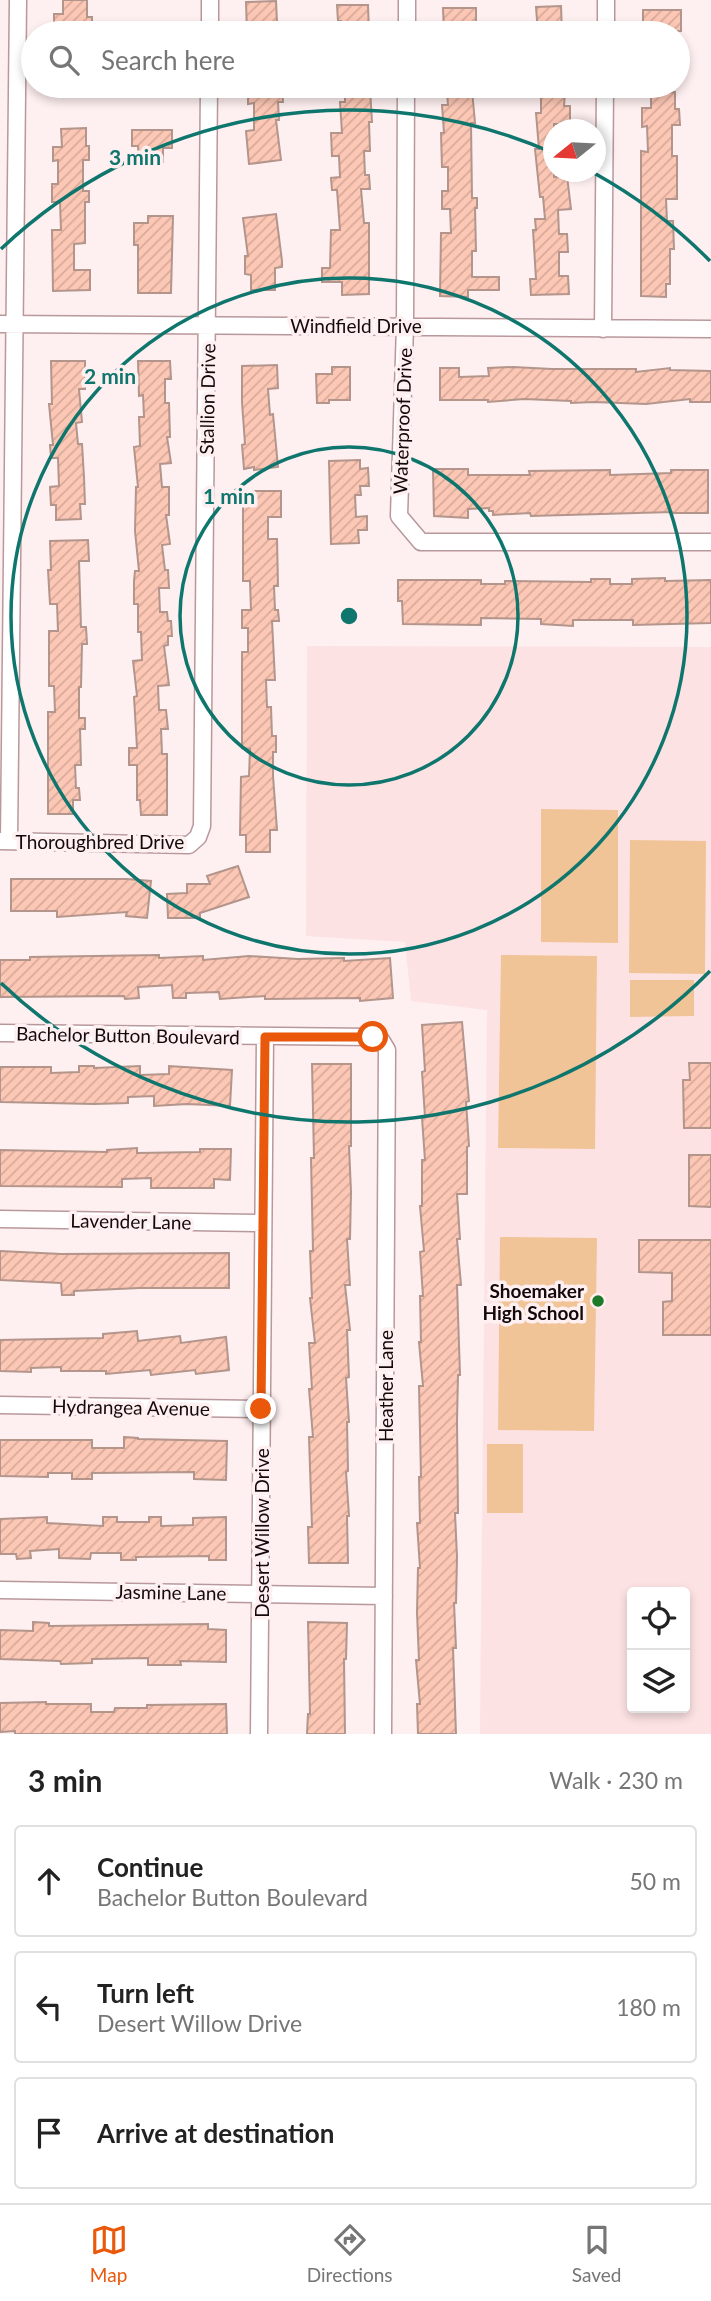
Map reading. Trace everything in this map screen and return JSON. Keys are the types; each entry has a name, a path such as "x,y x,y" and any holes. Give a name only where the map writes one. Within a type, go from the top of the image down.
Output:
{"street":[{"path":"4,841 7,324 18,0"},
{"path":"210,0 210,21"},
{"path":"407,0 407,21"},
{"path":"606,0 606,21"},
{"name":"Stallion Drive","path":"198,837 202,826 209,98"},
{"name":"Waterproof Drive","path":"407,98 405,326 399,516 421,542 711,542"},
{"path":"603,329 605,98"},
{"name":"Windfield Drive","path":"7,324 711,329"},
{"name":"Thoroughbred Drive","path":"4,841 189,845 198,837"},
{"name":"Bachelor Button Boulevard","path":"0,1033 373,1037 381,1040"},
{"name":"Desert Willow Drive","path":"259,1734 265,1037"},
{"name":"Heather Lane","path":"381,1040 387,1049 383,1734"},
{"name":"Lavender Lane","path":"0,1219 263,1223"},
{"name":"Hydrangea Avenue","path":"0,1405 261,1409"},
{"name":"Jasmine Lane","path":"0,1590 384,1596"}],"shaded area":[{"name":"Shoemaker High School","path":"307,646 711,647 711,1734 480,1734 487,1010 411,1001 405,942 306,936"},
{"path":"541,809 618,810 618,943 541,942"},
{"path":"630,840 706,841 705,974 629,973"},
{"path":"501,955 597,956 595,1149 498,1148"},
{"path":"630,980 694,980 694,1016 630,1017"},
{"path":"500,1237 597,1238 594,1431 498,1430"},
{"path":"487,1444 523,1444 523,1513 487,1513"}],"building":[{"path":"63,0 87,0 87,17 92,17 92,21 54,21 54,14 63,14"},
{"path":"276,1 277,21 247,21 246,2"},
{"path":"337,5 368,5 369,21 338,21"},
{"path":"561,6 562,21 537,21 536,7"},
{"path":"443,8 476,8 476,21 444,21"},
{"path":"643,10 681,10 681,21 643,21"},
{"path":"248,98 283,98 283,102 278,102 279,120 276,120 281,160 249,164 246,131 254,130 254,103 248,104"},
{"path":"345,98 371,98 370,151 364,151 365,175 369,175 370,189 361,189 364,223 369,223 369,294 342,295 342,282 322,282 322,268 330,268 331,230 340,230 337,190 332,190 331,178 340,177 339,156 332,156 331,133 342,133 340,102 345,102"},
{"path":"447,98 473,98 475,123 471,123 472,198 477,198 477,208 476,251 472,251 472,277 499,277 499,290 468,290 468,297 440,296 441,233 451,233 450,209 442,209 442,191 448,191 448,167 442,167 442,105 448,105"},
{"path":"541,98 565,98 564,106 570,106 570,119 543,119 543,182 568,182 571,209 558,210 559,234 567,234 568,252 559,252 559,276 568,276 569,294 531,295 530,279 536,279 533,230 536,230 535,219 545,219 535,149 539,149 536,113 541,113"},
{"path":"651,98 675,98 675,109 679,109 680,125 672,125 672,156 677,156 677,199 666,199 667,221 673,221 674,249 670,249 670,284 666,284 666,297 641,296 641,151 648,152 647,126 642,127 642,108 651,108"},
{"path":"86,128 89,160 83,160 83,191 89,191 89,202 85,202 85,243 74,244 74,270 90,270 90,290 53,291 52,230 61,230 60,202 52,202 52,184 58,184 58,160 53,161 53,147 62,147 61,129"},
{"path":"132,130 172,130 172,148 163,148 163,162 139,162 138,146 132,146"},
{"path":"276,214 282,267 275,268 275,290 251,290 251,275 245,274 245,256 248,256 243,218"},
{"path":"148,216 173,216 171,293 138,293 138,245 134,245 134,223 148,223"},
{"path":"51,361 85,361 85,389 79,389 82,422 76,423 78,444 82,444 84,477 85,504 80,504 81,519 56,520 56,505 51,505 50,487 59,486 58,458 51,458 50,445 53,445 49,404 52,404"},
{"path":"138,361 170,361 171,379 165,379 165,403 169,403 170,437 167,437 171,463 160,464 162,487 169,487 169,515 166,515 170,544 162,545 169,588 159,588 160,612 167,612 172,636 168,636 168,645 164,646 169,685 158,686 159,710 166,710 168,729 161,729 162,754 167,754 167,815 141,815 140,800 137,800 137,765 129,765 129,748 137,748 134,697 137,696 133,661 142,660 138,604 134,604 135,571 139,571 135,531 138,487 134,447 140,446 139,417 144,417 143,395 139,396"},
{"path":"277,365 278,388 268,389 278,467 244,469 242,366"},
{"path":"332,367 350,367 350,400 317,403 316,374 332,374"},
{"path":"440,368 459,368 459,377 489,376 488,368 636,369 636,372 670,368 711,371 711,402 690,402 690,399 646,404 524,399 488,402 440,400"},
{"path":"360,460 360,469 368,468 369,486 360,486 361,495 355,495 356,517 367,516 367,530 358,530 359,543 331,544 329,461"},
{"path":"433,469 468,469 468,475 530,475 529,471 610,470 610,475 708,470 708,513 531,516 530,513 493,515 489,508 468,509 468,518 434,516"},
{"path":"243,491 281,491 281,517 268,517 268,539 277,539 278,586 274,586 275,610 278,610 279,621 272,621 275,680 266,680 272,736 276,736 273,776 277,830 270,830 270,852 246,852 246,835 240,835 241,777 249,776 250,749 242,748 242,652 248,652 248,628 242,628 242,610 251,610 250,581 243,581"},
{"path":"88,540 89,561 79,561 81,627 86,627 87,644 82,644 79,687 79,718 85,718 85,729 80,729 81,765 75,765 76,788 79,788 80,800 73,800 73,814 48,814 48,712 55,712 54,686 49,686 49,631 58,631 57,604 50,604 50,541"},
{"path":"665,578 665,581 711,580 711,623 633,625 633,620 573,620 573,626 541,624 541,619 481,618 481,625 403,624 402,601 398,601 398,580 481,580 481,584 505,584 505,581 591,582 591,579 610,579 610,584 632,584 632,579"},
{"path":"238,866 249,897 200,913 200,918 168,918 167,894 187,893 187,884 210,884 207,876"},
{"path":"11,879 151,881 147,918 126,916 127,912 57,917 57,911 11,911"},
{"path":"159,955 159,958 203,956 203,960 249,956 344,958 344,961 390,958 393,998 360,1001 360,998 265,999 265,996 220,999 219,992 186,993 186,998 173,998 172,985 138,987 139,998 125,999 124,996 0,997 0,960"},
{"path":"462,1022 469,1101 466,1102 469,1146 467,1194 457,1194 461,1285 457,1285 460,1375 457,1421 458,1513 455,1513 456,1648 453,1648 456,1734 418,1734 417,1704 420,1704 416,1660 419,1660 417,1613 420,1568 417,1523 420,1523 421,1477 419,1386 423,1386 419,1342 420,1296 423,1296 420,1252 424,1251 420,1206 422,1160 425,1160 422,1025"},
{"path":"689,1063 711,1063 711,1128 684,1128 683,1080 690,1080"},
{"path":"312,1064 351,1064 350,1239 347,1239 350,1285 345,1285 350,1330 347,1330 349,1377 346,1378 349,1422 346,1472 348,1563 309,1563 308,1527 312,1527 309,1437 313,1437 309,1343 315,1343 310,1298 310,1251 313,1251 311,1158 314,1158"},
{"path":"79,1066 140,1066 140,1075 169,1074 169,1066 232,1070 230,1106 154,1106 154,1096 128,1097 128,1103 0,1102 0,1067 51,1067 51,1073 79,1072"},
{"path":"137,1148 137,1153 231,1149 230,1180 214,1179 214,1188 151,1188 151,1178 122,1179 122,1187 0,1186 0,1150 107,1152"},
{"path":"689,1155 711,1155 711,1207 689,1206"},
{"path":"639,1240 711,1240 711,1335 663,1335 663,1302 672,1301 672,1273 639,1272"},
{"path":"0,1251 61,1254 229,1253 229,1288 139,1288 74,1291 74,1295 62,1295 61,1283 0,1280"},
{"path":"137,1331 138,1341 180,1336 181,1343 226,1337 229,1370 196,1374 195,1370 151,1375 150,1370 106,1374 106,1371 61,1371 61,1367 31,1368 31,1372 0,1371 0,1340 103,1338 103,1334"},
{"path":"124,1437 227,1441 226,1480 194,1479 194,1472 92,1473 92,1479 72,1479 72,1473 48,1473 48,1477 0,1476 0,1440 92,1440 92,1448 124,1448"},
{"path":"47,1517 47,1523 103,1526 103,1517 117,1517 117,1522 149,1522 149,1517 161,1517 161,1526 193,1525 193,1518 226,1517 226,1560 209,1560 209,1556 136,1557 136,1560 121,1560 121,1553 91,1553 90,1559 59,1558 59,1549 30,1551 31,1558 17,1559 16,1554 0,1554 0,1519"},
{"path":"33,1622 49,1623 49,1626 208,1624 208,1629 226,1630 226,1662 180,1661 181,1665 148,1665 148,1658 92,1659 92,1663 61,1664 60,1661 0,1659 0,1630 33,1631"},
{"path":"308,1622 347,1623 344,1659 345,1734 307,1734 310,1714"},
{"path":"0,1703 91,1704 91,1712 114,1712 115,1708 147,1708 147,1705 226,1704 227,1734 0,1732"}],"place":[{"name":"Shoemaker High School","path":"598,1301"}],"route":[{"path":"261,1409 265,1037 373,1037"}]}
